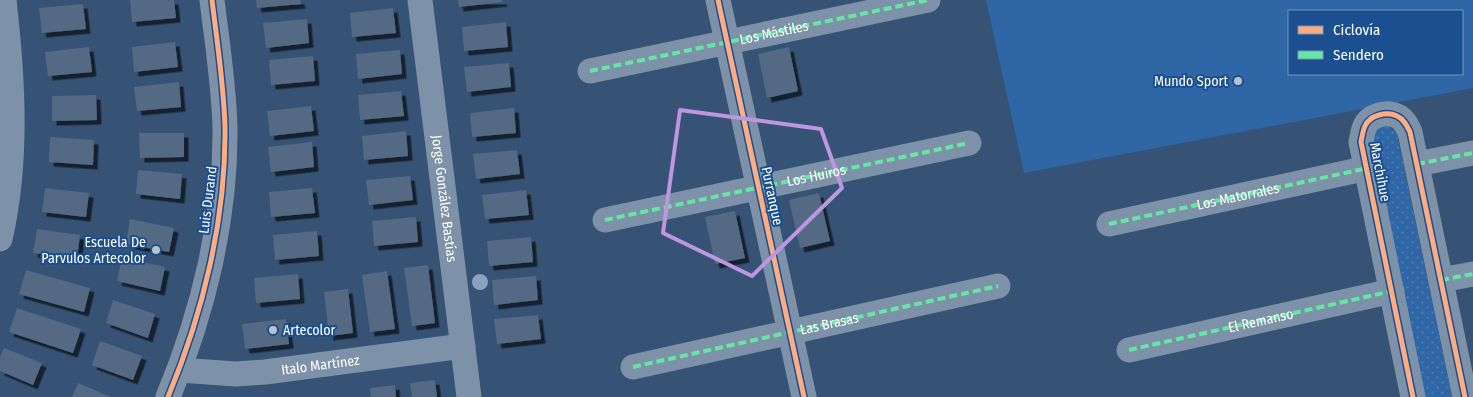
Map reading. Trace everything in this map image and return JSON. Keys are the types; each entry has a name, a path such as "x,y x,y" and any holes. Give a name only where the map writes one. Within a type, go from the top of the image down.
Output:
{"street":[{"path":"0,239 10,174 12,124 12,82 4,0"},
{"name":"Luis Durand","path":"168,397 179,370 205,283 222,184 225,128 223,92 212,0"},
{"name":"Jorge González Bastías","path":"420,0 469,397"},
{"name":"Purranque","path":"718,0 804,397"},
{"name":"Los Mástiles","path":"590,71 928,0"},
{"name":"Marchihue","path":"1413,397 1368,168 1361,142 1365,125 1370,119 1381,114 1397,116 1405,122 1410,132 1465,397"},
{"name":"Los Huiros","path":"605,220 969,143"},
{"path":"1417,164 1473,153"},
{"name":"Los Matorrales","path":"1109,224 1368,168"},
{"path":"1441,280 1473,274"},
{"name":"Las Brasas","path":"633,367 998,286"},
{"name":"El Remanso","path":"1129,350 1392,291"},
{"name":"Italo Martínez","path":"179,370 236,374 265,372 463,346"}],"highlighted area":[{"path":"680,110 821,129 842,188 752,276 663,233"}],"shaded area":[{"name":"Mundo Sport","path":"986,0 1473,0 1473,88 1024,173"},
{"path":"1386,124 1397,133 1452,397 1419,397 1370,128"}],"building":[{"path":"130,0 174,0 176,18 132,22"},
{"path":"256,0 300,0 301,4 257,8"},
{"path":"458,0 502,0 503,2 459,7"},
{"path":"83,4 86,29 42,33 39,8"},
{"path":"393,8 396,33 352,37 350,13"},
{"path":"307,19 309,43 266,48 263,23"},
{"path":"506,22 508,47 464,51 462,27"},
{"path":"175,42 178,67 134,72 132,47"},
{"path":"89,47 92,72 48,76 45,52"},
{"path":"789,47 798,91 767,98 758,54"},
{"path":"400,50 402,74 358,79 356,54"},
{"path":"313,56 315,81 271,85 269,60"},
{"path":"509,63 511,87 467,92 464,67"},
{"path":"179,82 181,107 137,111 134,87"},
{"path":"401,91 404,116 360,120 358,95"},
{"path":"96,95 97,120 52,121 52,96"},
{"path":"311,106 314,131 270,136 267,111"},
{"path":"514,108 516,133 472,137 470,113"},
{"path":"406,131 408,156 364,160 362,136"},
{"path":"139,133 184,133 184,157 140,158"},
{"path":"50,137 94,140 93,165 49,162"},
{"path":"312,142 314,167 271,172 268,147"},
{"path":"517,150 520,174 476,179 473,154"},
{"path":"138,170 182,174 180,199 136,194"},
{"path":"410,176 413,200 369,205 366,180"},
{"path":"45,188 89,193 86,217 42,212"},
{"path":"312,188 315,213 271,217 269,192"},
{"path":"526,190 529,215 485,219 482,195"},
{"path":"819,193 830,241 800,248 789,200"},
{"path":"735,211 745,258 715,264 705,217"},
{"path":"416,217 418,242 374,246 372,221"},
{"path":"130,219 174,228 169,252 126,244"},
{"path":"37,229 80,235 77,259 33,253"},
{"path":"317,231 319,256 275,260 273,235"},
{"path":"531,237 533,262 489,266 487,241"},
{"path":"122,257 165,267 160,291 117,281"},
{"path":"428,265 435,323 412,326 404,268"},
{"path":"26,270 90,288 84,312 19,294"},
{"path":"387,271 395,329 370,332 362,275"},
{"path":"298,274 300,299 256,303 254,278"},
{"path":"536,276 538,300 494,305 492,280"},
{"path":"348,289 353,333 329,336 324,292"},
{"path":"113,300 155,314 148,338 106,323"},
{"path":"17,308 81,329 73,353 9,332"},
{"path":"538,315 541,339 497,344 494,319"},
{"path":"286,319 289,344 245,349 242,324"},
{"path":"100,341 142,356 133,380 92,365"},
{"path":"4,348 42,363 33,385 0,371 0,357"},
{"path":"435,380 437,397 412,397 410,383"},
{"path":"78,383 111,397 72,397"},
{"path":"395,385 396,397 371,397 370,388"}],"marked path":[{"path":"590,71 928,0"},
{"path":"605,220 969,143"},
{"path":"1417,164 1473,153"},
{"path":"1109,224 1368,168"},
{"path":"1441,280 1473,274"},
{"path":"633,367 998,286"},
{"path":"1129,350 1392,291"}],"cycle path":[{"path":"168,397 181,365 202,299 217,231 221,197 225,128 212,0"},
{"path":"718,0 804,397"},
{"path":"1413,397 1361,142 1367,122 1384,114 1399,117 1410,132 1465,397"}],"place":[{"name":"Mundo Sport","path":"1238,81"},
{"name":"Escuela De Parvulos Artecolor","path":"156,250"},
{"name":"Artecolor","path":"273,330"}]}
